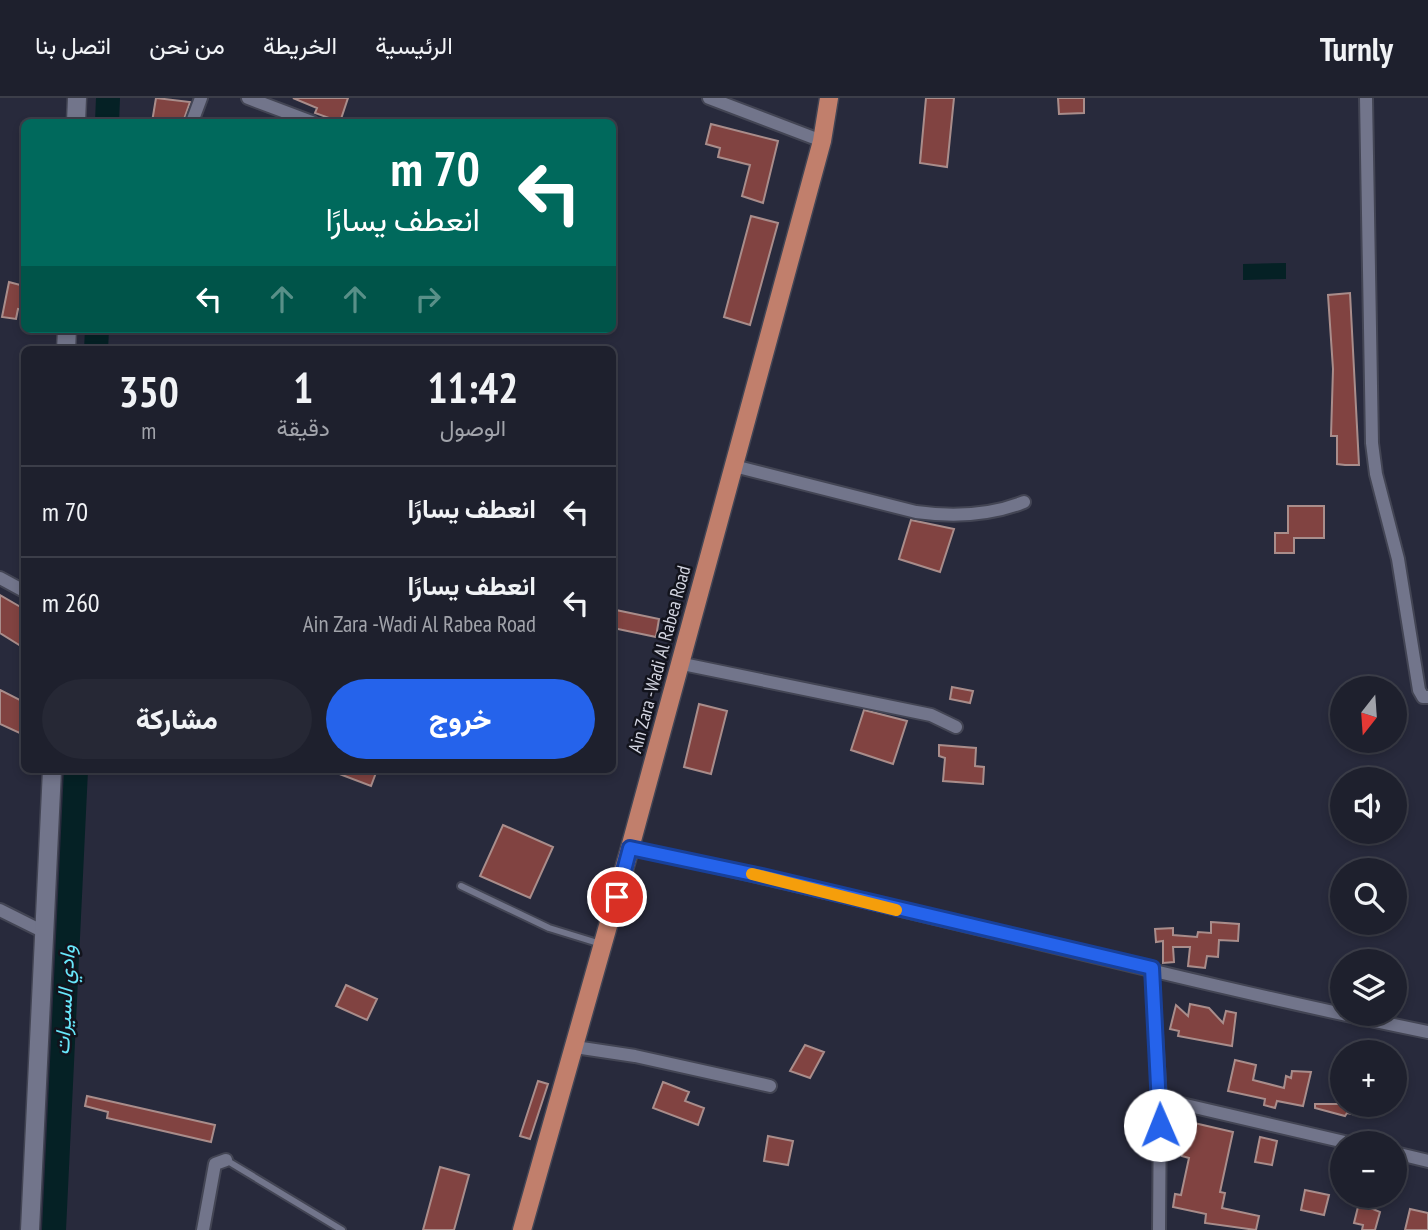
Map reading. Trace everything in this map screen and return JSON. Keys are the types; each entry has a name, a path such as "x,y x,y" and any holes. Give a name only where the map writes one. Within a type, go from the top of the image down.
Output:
{"main road":[{"path":"76,119 77,98"},
{"name":"Ain Zara -Wadi Al Rabea Road","path":"522,1230 575,1047 734,466 822,141 830,98"},
{"path":"30,1230 52,773"}],"street":[{"path":"193,119 201,98"},
{"path":"248,98 304,119"},
{"path":"709,98 822,141"},
{"path":"1366,98 1376,474 1398,559 1419,690 1423,697 1428,697"},
{"path":"734,466 916,512 946,516 1006,509 1024,502"},
{"path":"0,578 21,590"},
{"path":"678,663 930,715 956,727"},
{"path":"630,848 762,876 1428,1032"},
{"path":"0,910 46,933"},
{"path":"1152,968 1160,1099 1159,1230"},
{"path":"575,1047 635,1056 770,1086"},
{"path":"1160,1099 1330,1139"},
{"path":"1407,1156 1428,1161"},
{"path":"203,1230 215,1164 226,1160"}],"lane":[{"path":"461,886 549,928 603,945"},
{"path":"226,1160 342,1230"}],"shaded area":[{"path":"1286,263 1286,279 1243,280 1243,264"}],"building":[{"path":"156,98 190,102 184,119 152,119"},
{"path":"293,98 348,98 341,119 315,113 317,108"},
{"path":"926,98 954,98 947,167 920,163"},
{"path":"1058,98 1084,98 1084,113 1059,114"},
{"path":"711,124 778,141 763,203 742,196 750,165 718,157 720,148 706,144"},
{"path":"751,216 778,223 750,325 724,317"},
{"path":"9,282 21,285 21,310 18,309 16,319 2,317"},
{"path":"1350,293 1359,465 1337,464 1337,436 1331,436 1333,369 1328,295"},
{"path":"1288,506 1324,506 1324,538 1294,538 1294,553 1275,553 1275,533 1288,533"},
{"path":"911,520 954,529 940,572 899,559"},
{"path":"0,595 21,607 21,646 0,633"},
{"path":"616,610 659,619 656,637 616,629"},
{"path":"952,687 973,691 970,703 950,699"},
{"path":"0,690 21,700 21,734 0,724"},
{"path":"699,704 727,711 711,774 684,767"},
{"path":"864,710 907,721 893,764 851,750"},
{"path":"939,745 976,748 975,766 984,767 983,784 943,781 945,758 939,756"},
{"path":"337,773 376,773 371,786"},
{"path":"503,825 553,847 530,898 480,876"},
{"path":"1211,922 1239,924 1238,941 1219,940 1218,957 1207,956 1205,968 1188,966 1190,947 1173,947 1174,962 1163,963 1163,941 1156,942 1155,929 1173,928 1173,935 1197,937 1198,932 1211,933"},
{"path":"346,985 377,999 367,1020 336,1006"},
{"path":"1190,1004 1209,1008 1223,1023 1226,1011 1236,1013 1232,1046 1178,1036 1179,1031 1170,1029 1176,1005 1188,1016"},
{"path":"805,1045 824,1052 810,1078 790,1071"},
{"path":"1235,1060 1256,1065 1253,1080 1284,1088 1286,1076 1291,1078 1292,1071 1311,1072 1303,1106 1277,1101 1275,1108 1264,1105 1265,1099 1228,1091"},
{"path":"538,1081 548,1084 530,1139 520,1136"},
{"path":"663,1082 689,1092 685,1101 704,1108 698,1125 653,1108"},
{"path":"87,1096 215,1125 211,1142 107,1118 108,1112 85,1106"},
{"path":"1315,1104 1330,1104 1330,1112 1315,1108"},
{"path":"1190,1122 1233,1132 1220,1192 1225,1193 1222,1208 1259,1216 1256,1230 1205,1223 1206,1214 1173,1207 1175,1194 1181,1195 1189,1158 1182,1156"},
{"path":"768,1136 793,1141 788,1165 764,1161"},
{"path":"1260,1137 1277,1141 1272,1165 1255,1162"},
{"path":"440,1167 469,1175 454,1230 423,1230"},
{"path":"1305,1190 1329,1195 1324,1215 1301,1210"},
{"path":"1358,1208 1371,1208 1380,1212 1375,1230 1362,1230 1363,1225 1354,1223"},
{"path":"1410,1209 1428,1213 1428,1230 1405,1230"}],"waterway":[{"name":"وادي السيرات","path":"107,119 108,98"},
{"name":"وادي السيرات","path":"96,346 97,333"},
{"name":"وادي السيرات","path":"54,1230 76,773"}],"slow traffic":[{"path":"752,874 896,910"}],"route":[{"path":"617,897 630,848 762,876 898,911 1152,968 1160,1125"}]}
